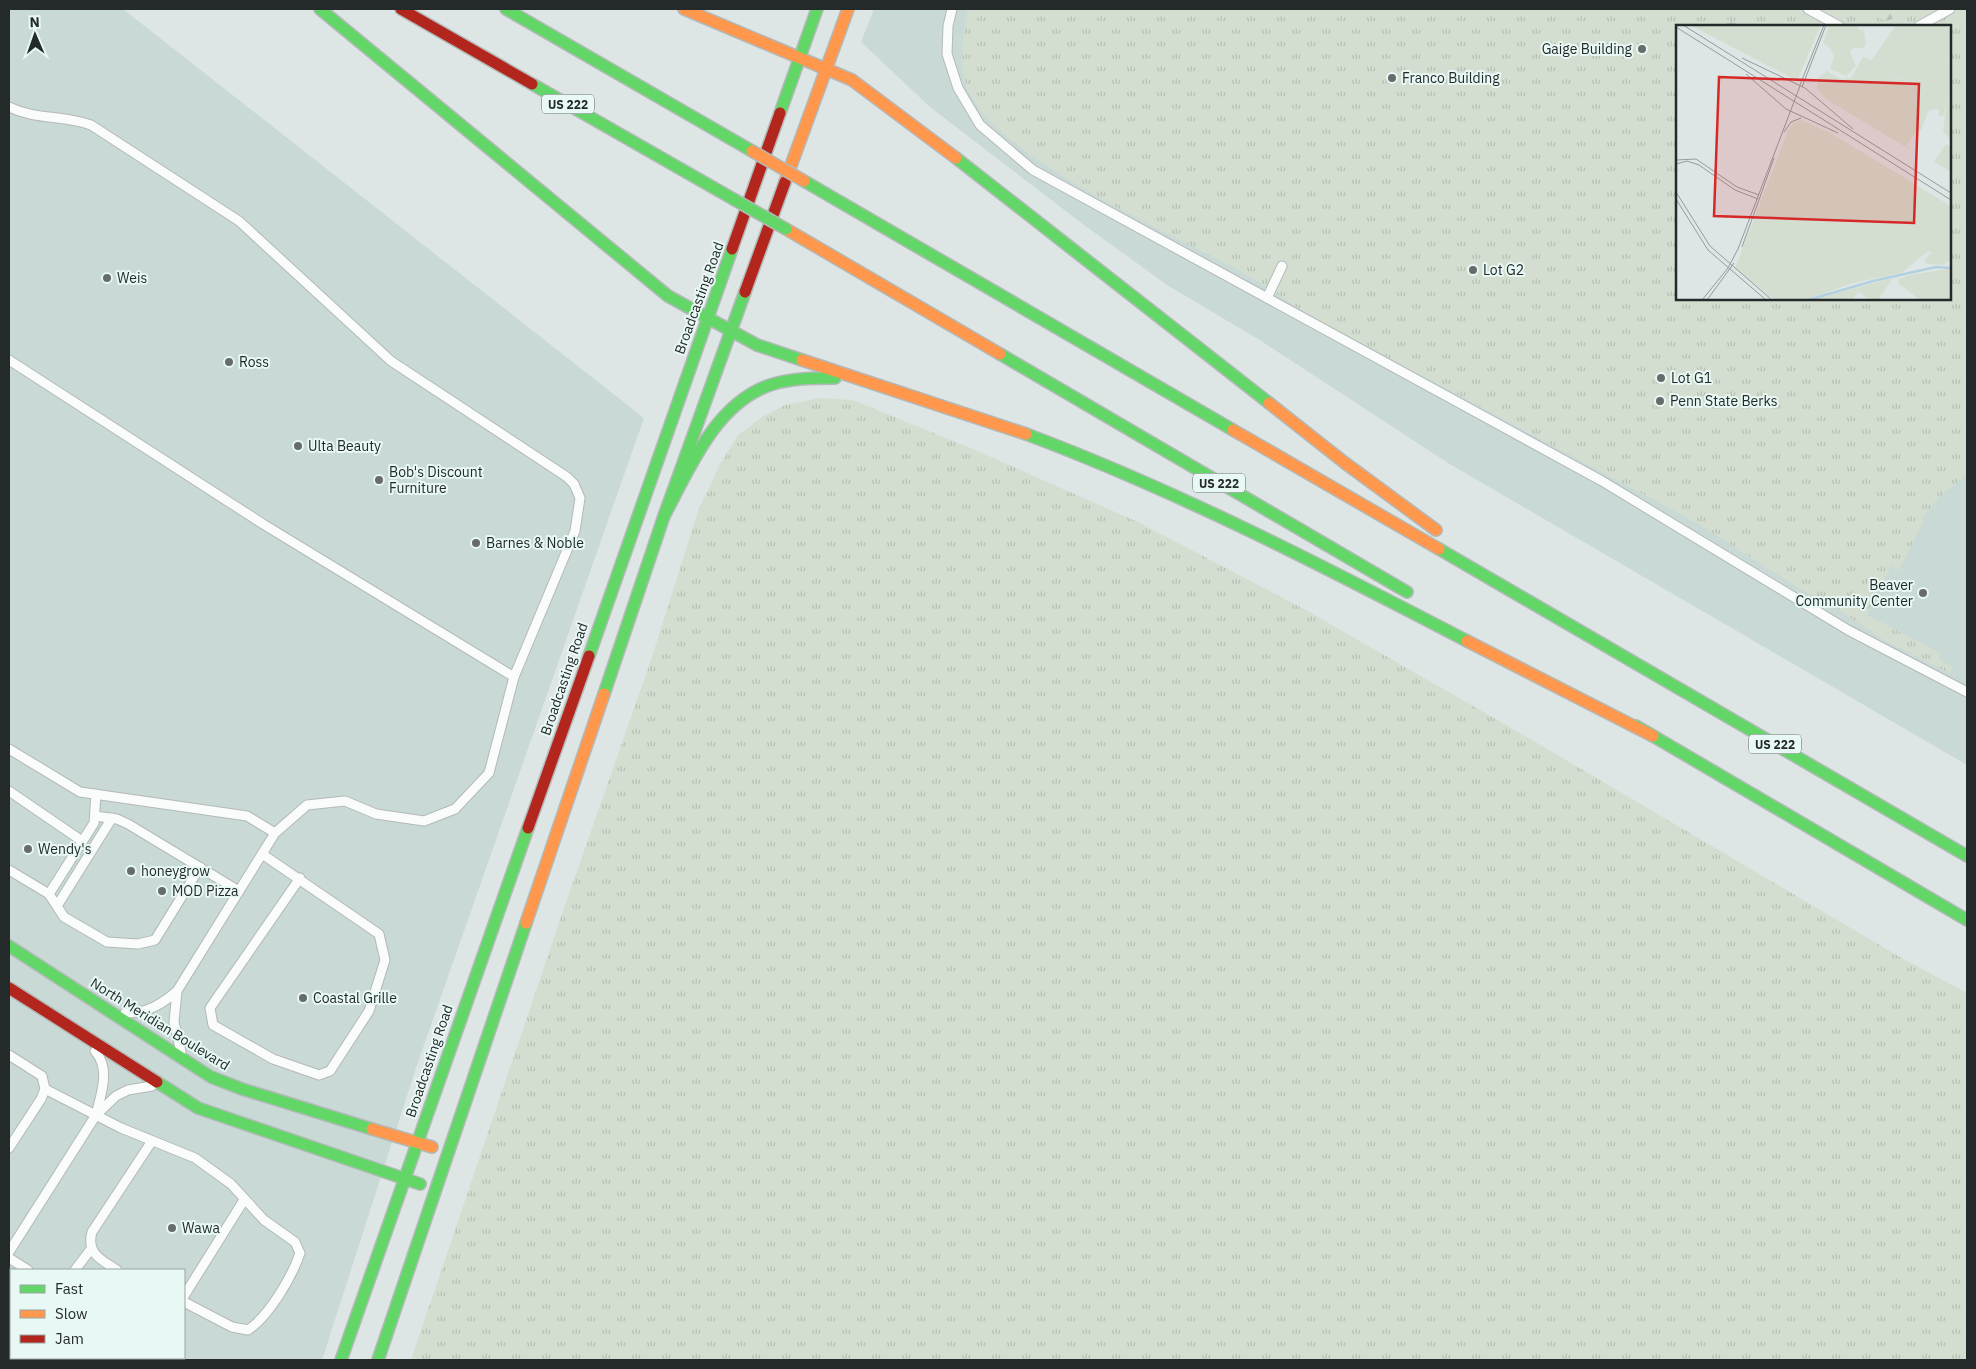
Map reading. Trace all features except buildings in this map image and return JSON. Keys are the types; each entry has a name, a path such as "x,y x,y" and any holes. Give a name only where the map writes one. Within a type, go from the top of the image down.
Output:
{"main road":[{"path":"320,9 668,296 708,319 757,345 1007,427 1099,463 1280,547 1653,736"},
{"name":"US 222","path":"401,9 786,229 1421,600"},
{"name":"US 222","path":"506,9 1967,856"},
{"path":"684,9 864,87 1158,314 1345,463 1444,536"},
{"name":"Broadcasting Road","path":"341,1360 416,1142 817,9"},
{"path":"378,1360 664,516 824,69 848,9"},
{"path":"664,516 721,417 745,398 760,390 790,380 829,378 865,380"},
{"path":"1468,552 1582,632"},
{"path":"1472,630 1967,920"},
{"name":"North Meridian Boulevard","path":"9,946 211,1077 242,1089 448,1153"},
{"path":"9,988 198,1108 227,1120 436,1189"}],"lane":[{"path":"952,9 948,26 947,54 958,88 980,125 1033,170 1602,481 1848,630 1967,692"},
{"path":"1808,9 1837,25"},
{"path":"1921,25 1950,9"},
{"path":"9,107 24,114 72,118 91,125 239,221 391,361 568,477 574,484 580,498 575,531 514,677 489,773 455,809 424,821 376,814 345,802 307,805 275,834 177,991 161,1005 147,1011 112,1013"},
{"path":"1266,298 1282,266"},
{"path":"9,360 263,524 514,677"},
{"path":"9,749 80,792 247,816 275,834"},
{"path":"9,791 82,841"},
{"path":"49,894 94,823 96,794"},
{"path":"94,816 112,818 128,824 239,890"},
{"path":"57,906 112,818"},
{"path":"262,854 300,878 379,934 386,960 369,1011 330,1071 319,1075 273,1058 213,1025 210,1008 300,878"},
{"path":"9,870 49,894 64,917 107,942 138,944 155,940 200,867"},
{"path":"177,991 174,1022 182,1058"},
{"path":"76,1031 98,1054 104,1073 104,1087 96,1115"},
{"path":"9,1054 42,1076 45,1089 41,1099 9,1148"},
{"path":"9,1252 96,1115 116,1096 128,1090 154,1086 169,1089"},
{"path":"45,1089 121,1128 195,1158 231,1184 264,1220 295,1242 300,1253 296,1265 260,1322 248,1330 232,1327 185,1303"},
{"path":"115,1269 97,1258 91,1250 92,1232 152,1141"},
{"path":"185,1294 244,1200"},
{"path":"76,1269 91,1250"},
{"path":"9,1258 26,1269"}],"shaded area":[{"path":"9,9 123,9 644,418 416,1068 322,1360 9,1360"},
{"name":"Penn State Berks","path":"874,9 1967,9 1967,765 1448,463 1258,339 1167,285 1080,222 930,107 861,42"}],"green space":[{"name":"Penn State Berks","path":"968,9 1858,9 1886,20 1920,9 1967,9 1967,473 1940,496 1922,518 1923,522 1899,570 1891,566 1867,615 1940,653 1938,659 1952,667 1950,673 1882,639 1832,605 1802,590 1695,522 1304,312 1247,275 1092,194 1050,168 1013,142 985,115 967,88 962,59"},
{"path":"1858,9 1920,9 1886,21"},
{"path":"1721,18 1736,22 1735,25 1709,25"},
{"path":"820,398 853,400 968,447 1138,522 1304,609 1539,744 1900,957 1967,993 1967,1360 411,1360 564,908 651,660 698,511 720,464 738,435 762,417 785,405"}],"traffic: fast":[{"path":"320,9 668,296 757,345 802,360"},
{"path":"506,9 752,151"},
{"path":"780,113 817,9"},
{"path":"532,84 735,200"},
{"path":"956,158 1269,403"},
{"path":"804,181 1233,430"},
{"path":"735,200 786,229"},
{"path":"589,656 732,249"},
{"path":"604,694 664,516 745,292"},
{"path":"1000,354 1407,592"},
{"path":"664,516 694,458 719,422 734,407 751,394 770,385 802,379 835,378"},
{"path":"1026,434 1139,480 1250,531 1467,641"},
{"path":"1439,549 1967,856"},
{"path":"1636,726 1967,920"},
{"path":"341,1360 528,828"},
{"path":"378,1360 526,923"},
{"path":"9,946 211,1077 242,1089 372,1129"},
{"path":"157,1082 198,1108 420,1184"}],"traffic: slow":[{"path":"684,9 852,80 956,158"},
{"path":"785,182 848,9"},
{"path":"752,151 804,181"},
{"path":"786,229 1000,354"},
{"path":"802,360 1026,434"},
{"path":"1269,403 1345,463 1436,530"},
{"path":"1233,430 1439,549"},
{"path":"1467,641 1653,736"},
{"path":"526,923 604,694"},
{"path":"372,1129 432,1147"}],"traffic: jam":[{"path":"401,9 532,84"},
{"path":"732,249 780,113"},
{"path":"745,292 785,182"},
{"path":"528,828 589,656"},
{"path":"9,988 157,1082"}],"place":[{"name":"Gaige Building","path":"1642,49"},
{"name":"Franco Building","path":"1392,78"},
{"name":"Lot G2","path":"1473,270"},
{"name":"Weis","path":"107,278"},
{"name":"Ross","path":"229,362"},
{"name":"Lot G1","path":"1661,378"},
{"name":"Penn State Berks","path":"1660,401"},
{"name":"Ulta Beauty","path":"298,446"},
{"name":"Bob's Discount Furniture","path":"379,480"},
{"name":"Barnes & Noble","path":"476,543"},
{"name":"Beaver Community Center","path":"1923,593"},
{"name":"Wendy's","path":"28,849"},
{"name":"honeygrow","path":"131,871"},
{"name":"MOD Pizza","path":"162,891"},
{"name":"Coastal Grille","path":"303,998"},
{"name":"Wawa","path":"172,1228"}]}
